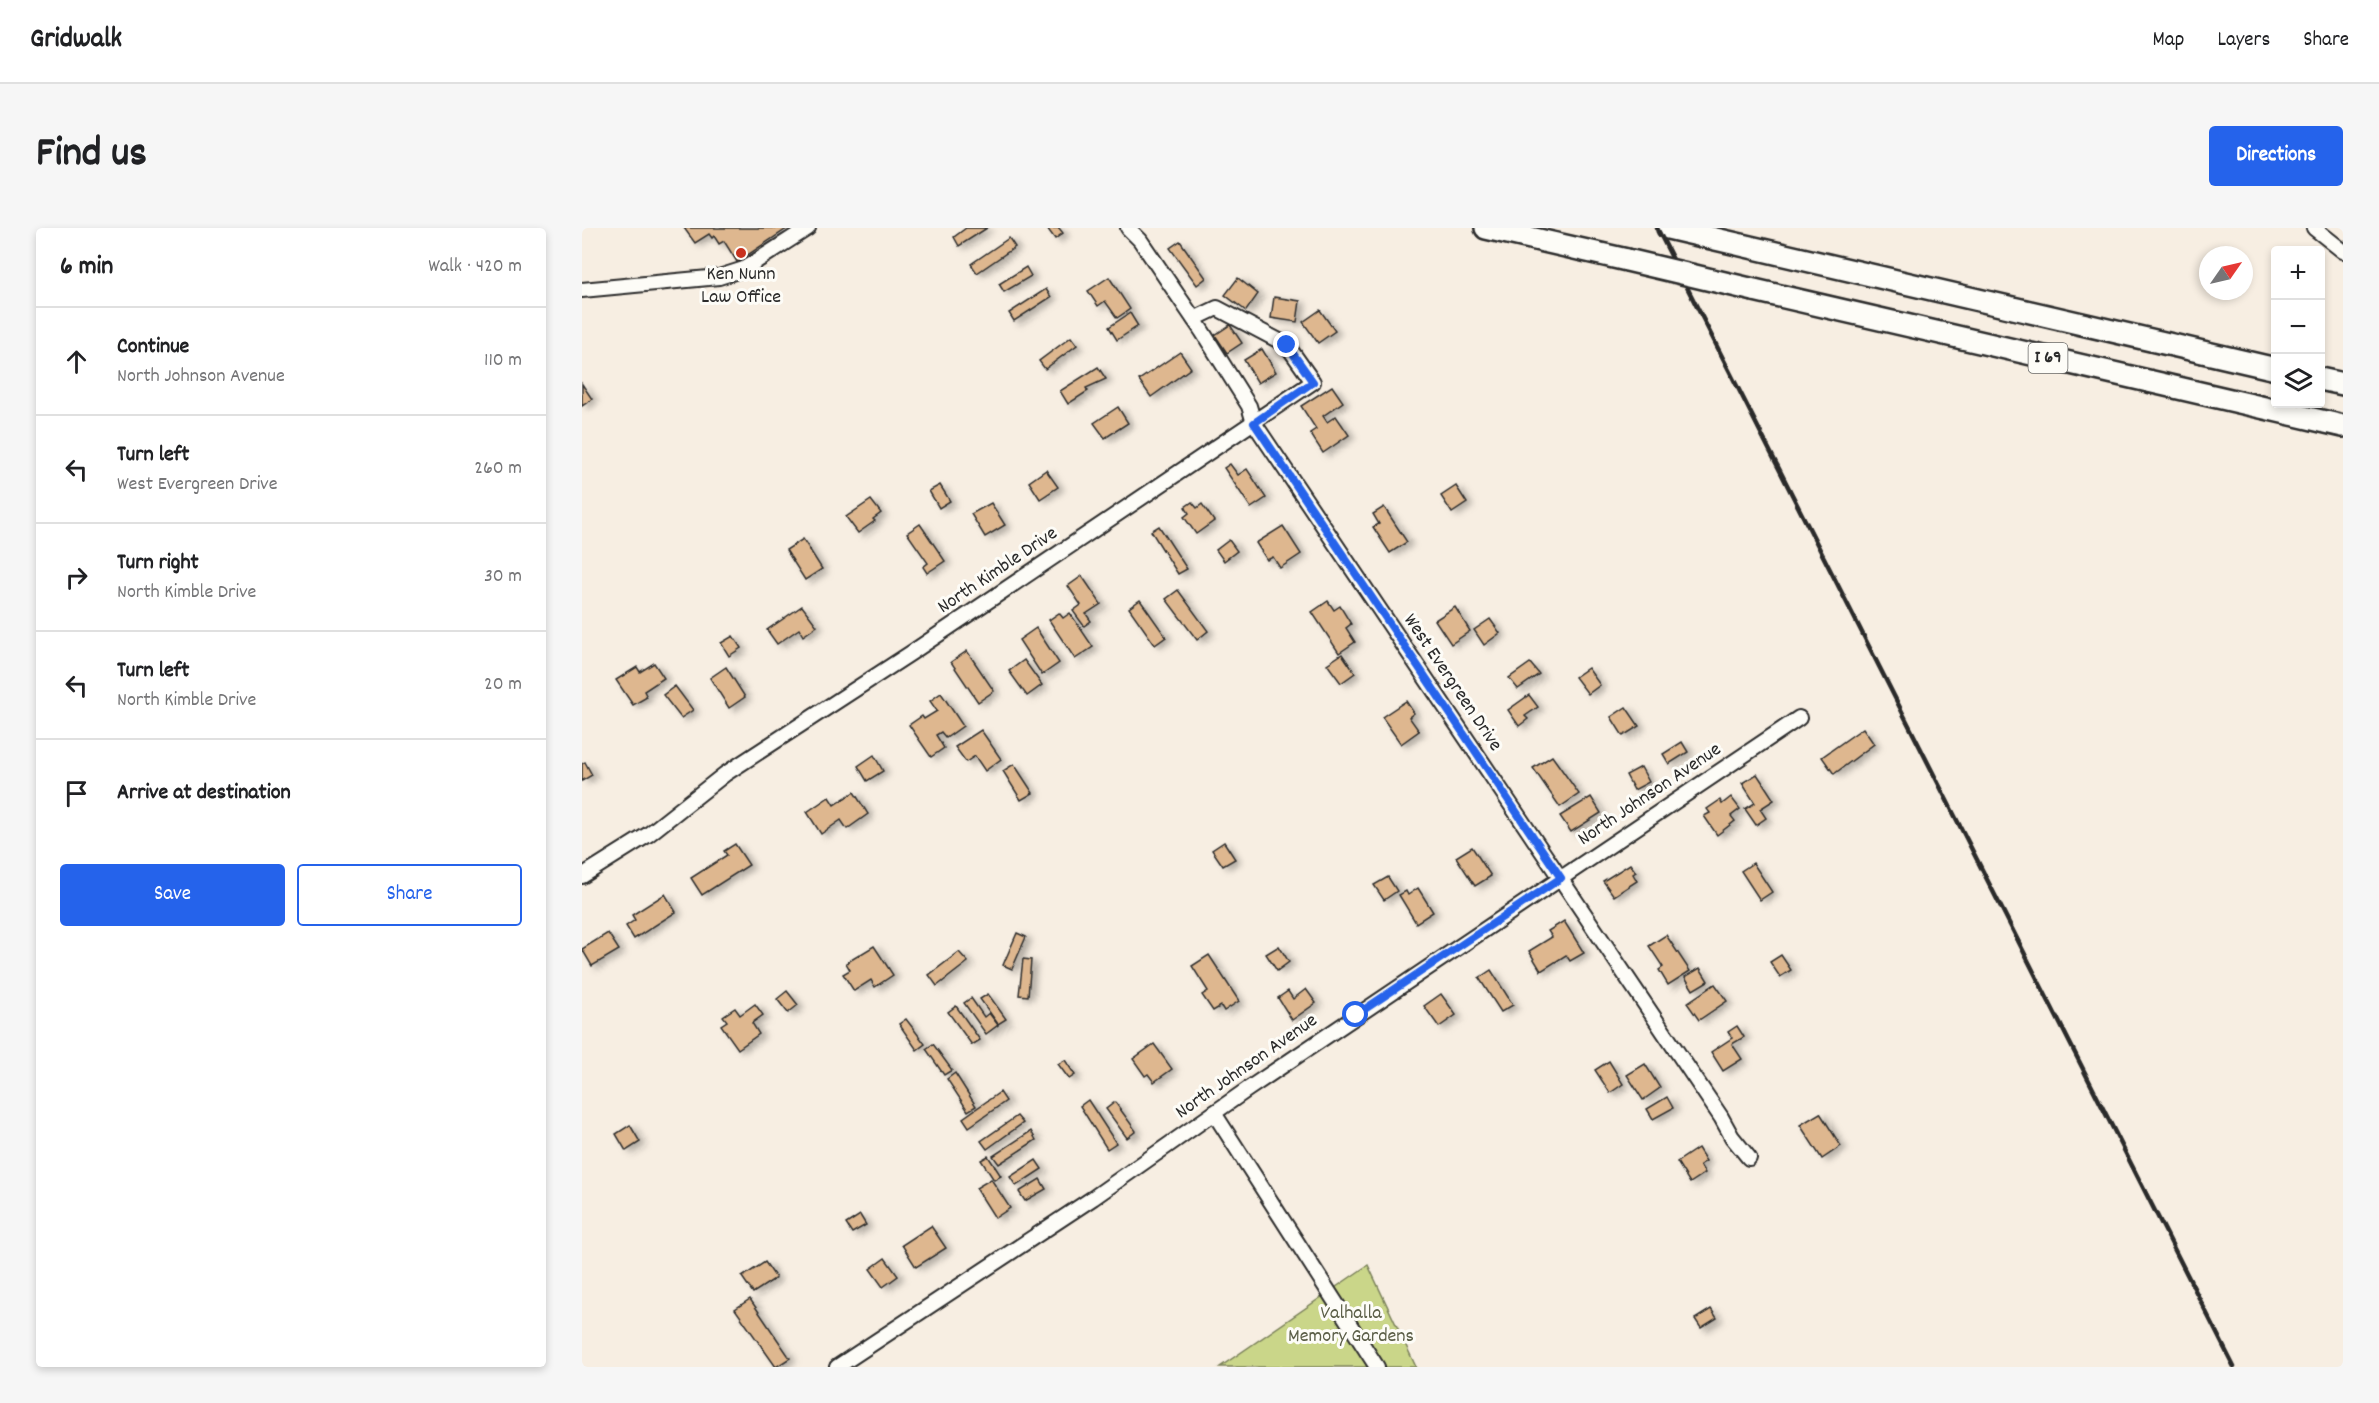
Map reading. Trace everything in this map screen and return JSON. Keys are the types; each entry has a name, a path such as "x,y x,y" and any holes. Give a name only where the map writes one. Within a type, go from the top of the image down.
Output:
{"highway":[{"name":"I 69","path":"1486,228 2343,426"},
{"name":"I 69","path":"1668,228 2271,368"},
{"path":"2325,380 2343,384"}],"street":[{"path":"582,290 719,277 744,269 808,228"},
{"name":"West Evergreen Drive","path":"1128,228 1140,240 1194,319 1249,406 1254,423 1561,878 1721,1117 1732,1137 1749,1158"},
{"path":"2314,228 2343,251"},
{"name":"North Kimble Drive","path":"582,876 649,834 725,774 911,653 1313,382 1287,345 1217,308 1194,319"},
{"name":"North Johnson Avenue","path":"837,1367 1093,1198 1214,1113 1799,718"},
{"path":"1214,1113 1377,1367"}],"green space":[{"name":"Valhalla Memory Gardens","path":"1368,1265 1416,1367 1220,1367"}],"building":[{"name":"Ken Nunn Law Office","path":"684,228 788,228 737,262 724,241 719,244 714,236 712,238 709,234 695,243"},
{"path":"966,228 987,228 959,246 954,237"},
{"path":"1047,228 1059,228 1063,233 1055,239"},
{"path":"1009,238 1015,247 977,273 971,264"},
{"path":"1180,241 1206,278 1197,285 1170,248"},
{"path":"1026,267 1031,276 1004,292 999,284"},
{"path":"1109,277 1130,309 1117,318 1105,301 1098,306 1088,291"},
{"path":"1238,278 1258,294 1246,311 1225,295"},
{"path":"1046,289 1051,297 1014,321 1009,313"},
{"path":"1274,297 1300,301 1297,322 1271,318"},
{"path":"1320,310 1335,331 1318,343 1303,322"},
{"path":"1130,313 1138,326 1117,340 1109,327"},
{"path":"1230,325 1242,343 1227,353 1215,335"},
{"path":"1071,337 1077,345 1045,369 1039,361"},
{"path":"1262,349 1276,372 1258,383 1244,360"},
{"path":"1180,352 1191,368 1151,397 1139,380"},
{"path":"1098,367 1106,379 1086,388 1088,391 1068,404 1060,391"},
{"path":"582,384 592,399 582,406"},
{"path":"1332,386 1343,402 1323,416 1327,422 1336,416 1349,435 1323,453 1310,433 1316,429 1301,406"},
{"path":"1118,407 1128,423 1105,438 1094,423"},
{"path":"1230,464 1238,475 1247,469 1266,498 1251,508 1224,468"},
{"path":"1046,470 1058,487 1040,499 1029,482"},
{"path":"940,485 950,501 939,508 929,491"},
{"path":"1456,486 1467,503 1452,513 1441,496"},
{"path":"871,500 881,513 873,519 875,521 858,533 846,517"},
{"path":"1192,502 1197,508 1202,504 1214,521 1196,534 1184,517 1189,513 1185,507"},
{"path":"991,503 1005,525 985,537 971,514"},
{"path":"1384,507 1407,542 1390,553 1373,527 1379,524 1373,514"},
{"path":"920,524 945,561 927,573 923,567 928,563 907,533"},
{"path":"1159,526 1187,569 1178,574 1151,531"},
{"path":"1283,526 1301,554 1280,568 1273,557 1267,560 1256,543"},
{"path":"803,539 822,569 805,580 786,550"},
{"path":"1229,540 1237,551 1224,561 1216,550"},
{"path":"1082,576 1101,604 1086,614 1091,621 1084,626 1073,611 1081,605 1068,586"},
{"path":"1178,590 1208,631 1197,640 1166,599"},
{"path":"1140,600 1166,637 1155,645 1129,608"},
{"path":"1328,601 1334,610 1340,606 1351,624 1346,628 1355,642 1339,653 1312,612"},
{"path":"802,606 817,626 803,636 799,629 777,644 767,630"},
{"path":"1455,607 1470,631 1451,644 1435,620"},
{"path":"1059,613 1063,618 1070,613 1093,647 1075,659 1049,620"},
{"path":"1490,619 1500,633 1484,645 1474,630"},
{"path":"1036,628 1059,663 1042,675 1019,640"},
{"path":"733,636 741,648 729,656 721,643"},
{"path":"967,651 994,691 978,702 951,662"},
{"path":"1342,654 1355,673 1341,683 1327,664"},
{"path":"1024,660 1042,685 1027,696 1009,671"},
{"path":"654,663 664,678 644,691 647,697 633,705 616,680 637,667 640,672"},
{"path":"1530,663 1539,674 1518,689 1509,678"},
{"path":"726,667 745,697 729,708 710,678"},
{"path":"1588,668 1600,685 1588,694 1575,677"},
{"path":"675,686 693,710 681,718 663,695"},
{"path":"941,693 963,726 946,738 941,732 936,735 944,748 931,757 909,725 922,716 924,719 937,711 930,701"},
{"path":"1529,695 1538,707 1525,716 1528,719 1519,726 1508,710"},
{"path":"1406,701 1414,713 1409,717 1419,731 1401,744 1382,717"},
{"path":"1626,707 1639,726 1623,736 1611,717"},
{"path":"1863,728 1874,744 1834,774 1822,757"},
{"path":"981,730 1001,759 985,771 975,756 966,762 955,747"},
{"path":"1682,742 1688,752 1669,764 1663,754"},
{"path":"874,755 883,771 867,781 858,766"},
{"path":"1552,756 1579,794 1560,807 1533,768"},
{"path":"585,762 592,775 582,781 582,764"},
{"path":"1014,764 1033,793 1021,800 1003,771"},
{"path":"1641,767 1649,782 1634,790 1626,775"},
{"path":"1757,774 1774,800 1760,809 1766,818 1756,825 1745,809 1755,803 1742,783"},
{"path":"854,792 868,814 847,829 841,820 821,834 807,812 829,797 834,805"},
{"path":"1591,797 1601,813 1571,832 1560,816"},
{"path":"1731,797 1740,809 1731,816 1735,821 1717,835 1704,816 1710,813 1707,809 1720,800 1722,804"},
{"path":"1224,842 1235,859 1223,866 1212,850"},
{"path":"735,844 749,865 702,895 691,878 727,855 724,851"},
{"path":"1472,847 1491,876 1475,886 1456,857"},
{"path":"1753,863 1772,892 1760,900 1741,871"},
{"path":"1630,864 1636,872 1633,874 1637,881 1614,896 1603,881"},
{"path":"1388,877 1397,891 1384,900 1374,885"},
{"path":"1418,888 1433,912 1416,923 1399,895 1406,891 1408,895"},
{"path":"665,894 676,912 634,939 626,926 635,920 632,915"},
{"path":"1564,921 1584,953 1570,961 1566,955 1541,971 1529,951 1552,937 1548,931"},
{"path":"608,933 619,950 592,966 582,949"},
{"path":"1017,933 1026,937 1012,969 1003,965"},
{"path":"1666,935 1690,971 1668,985 1659,970 1663,967 1649,946"},
{"path":"874,946 893,975 875,987 871,980 854,991 843,974 850,970 846,963"},
{"path":"1279,946 1289,962 1277,971 1266,954"},
{"path":"959,952 968,962 937,986 929,975"},
{"path":"1209,955 1239,1001 1224,1011 1221,1006 1213,1011 1202,995 1208,991 1192,966"},
{"path":"1781,955 1791,970 1780,977 1770,962"},
{"path":"1023,959 1031,960 1028,996 1019,995"},
{"path":"1700,968 1708,981 1693,990 1685,977"},
{"path":"1491,970 1513,1005 1501,1012 1479,978"},
{"path":"1715,984 1727,1001 1699,1020 1687,1003"},
{"path":"1306,989 1316,1003 1292,1020 1278,998 1288,991 1293,999"},
{"path":"787,991 798,1005 788,1013 777,999"},
{"path":"988,994 1006,1019 998,1024 980,999"},
{"path":"1441,994 1456,1015 1439,1027 1424,1006"},
{"path":"971,998 984,1017 989,1013 998,1025 986,1034 964,1003"},
{"path":"755,1004 763,1015 752,1023 759,1034 738,1049 721,1025 727,1021 723,1016 735,1008 740,1015"},
{"path":"956,1006 980,1040 972,1045 948,1012"},
{"path":"906,1019 925,1044 917,1050 899,1024"},
{"path":"1737,1026 1744,1037 1732,1044 1742,1059 1723,1071 1711,1052 1732,1038 1728,1032"},
{"path":"933,1044 952,1070 944,1075 926,1049"},
{"path":"1154,1044 1172,1069 1154,1082 1148,1074 1145,1076 1133,1059"},
{"path":"1065,1060 1075,1075 1069,1079 1058,1064"},
{"path":"1609,1061 1623,1084 1610,1093 1595,1070"},
{"path":"1645,1064 1660,1088 1643,1100 1627,1075"},
{"path":"955,1073 976,1106 968,1111 947,1079"},
{"path":"1000,1092 1006,1101 969,1127 963,1118"},
{"path":"1667,1097 1673,1108 1653,1119 1647,1109"},
{"path":"1088,1100 1116,1143 1107,1149 1080,1106"},
{"path":"1115,1102 1136,1131 1127,1138 1106,1109"},
{"path":"1820,1113 1841,1146 1822,1159 1800,1125"},
{"path":"1017,1116 1023,1123 987,1149 981,1141"},
{"path":"630,1125 640,1142 626,1151 616,1134"},
{"path":"1031,1131 1036,1140 999,1164 993,1156"},
{"path":"1698,1148 1706,1161 1700,1165 1705,1173 1690,1183 1677,1162"},
{"path":"988,1156 1001,1176 994,1180 981,1160"},
{"path":"1036,1160 1042,1169 1016,1186 1010,1177"},
{"path":"991,1179 1010,1208 995,1218 976,1188"},
{"path":"1040,1179 1046,1189 1025,1201 1019,1192"},
{"path":"860,1215 866,1225 852,1233 846,1224"},
{"path":"931,1226 946,1248 916,1267 902,1245"},
{"path":"885,1258 898,1276 883,1287 870,1269"},
{"path":"765,1262 776,1278 753,1293 742,1277"},
{"path":"750,1299 790,1358 776,1367 735,1309"},
{"path":"1711,1309 1717,1318 1701,1328 1695,1319"}],"railway":[{"path":"1657,228 2234,1367"}],"place":[{"name":"Ken Nunn Law Office","path":"741,253"}],"route":[{"path":"1287,345 1313,382 1254,423 1561,878 1356,1015"}]}
